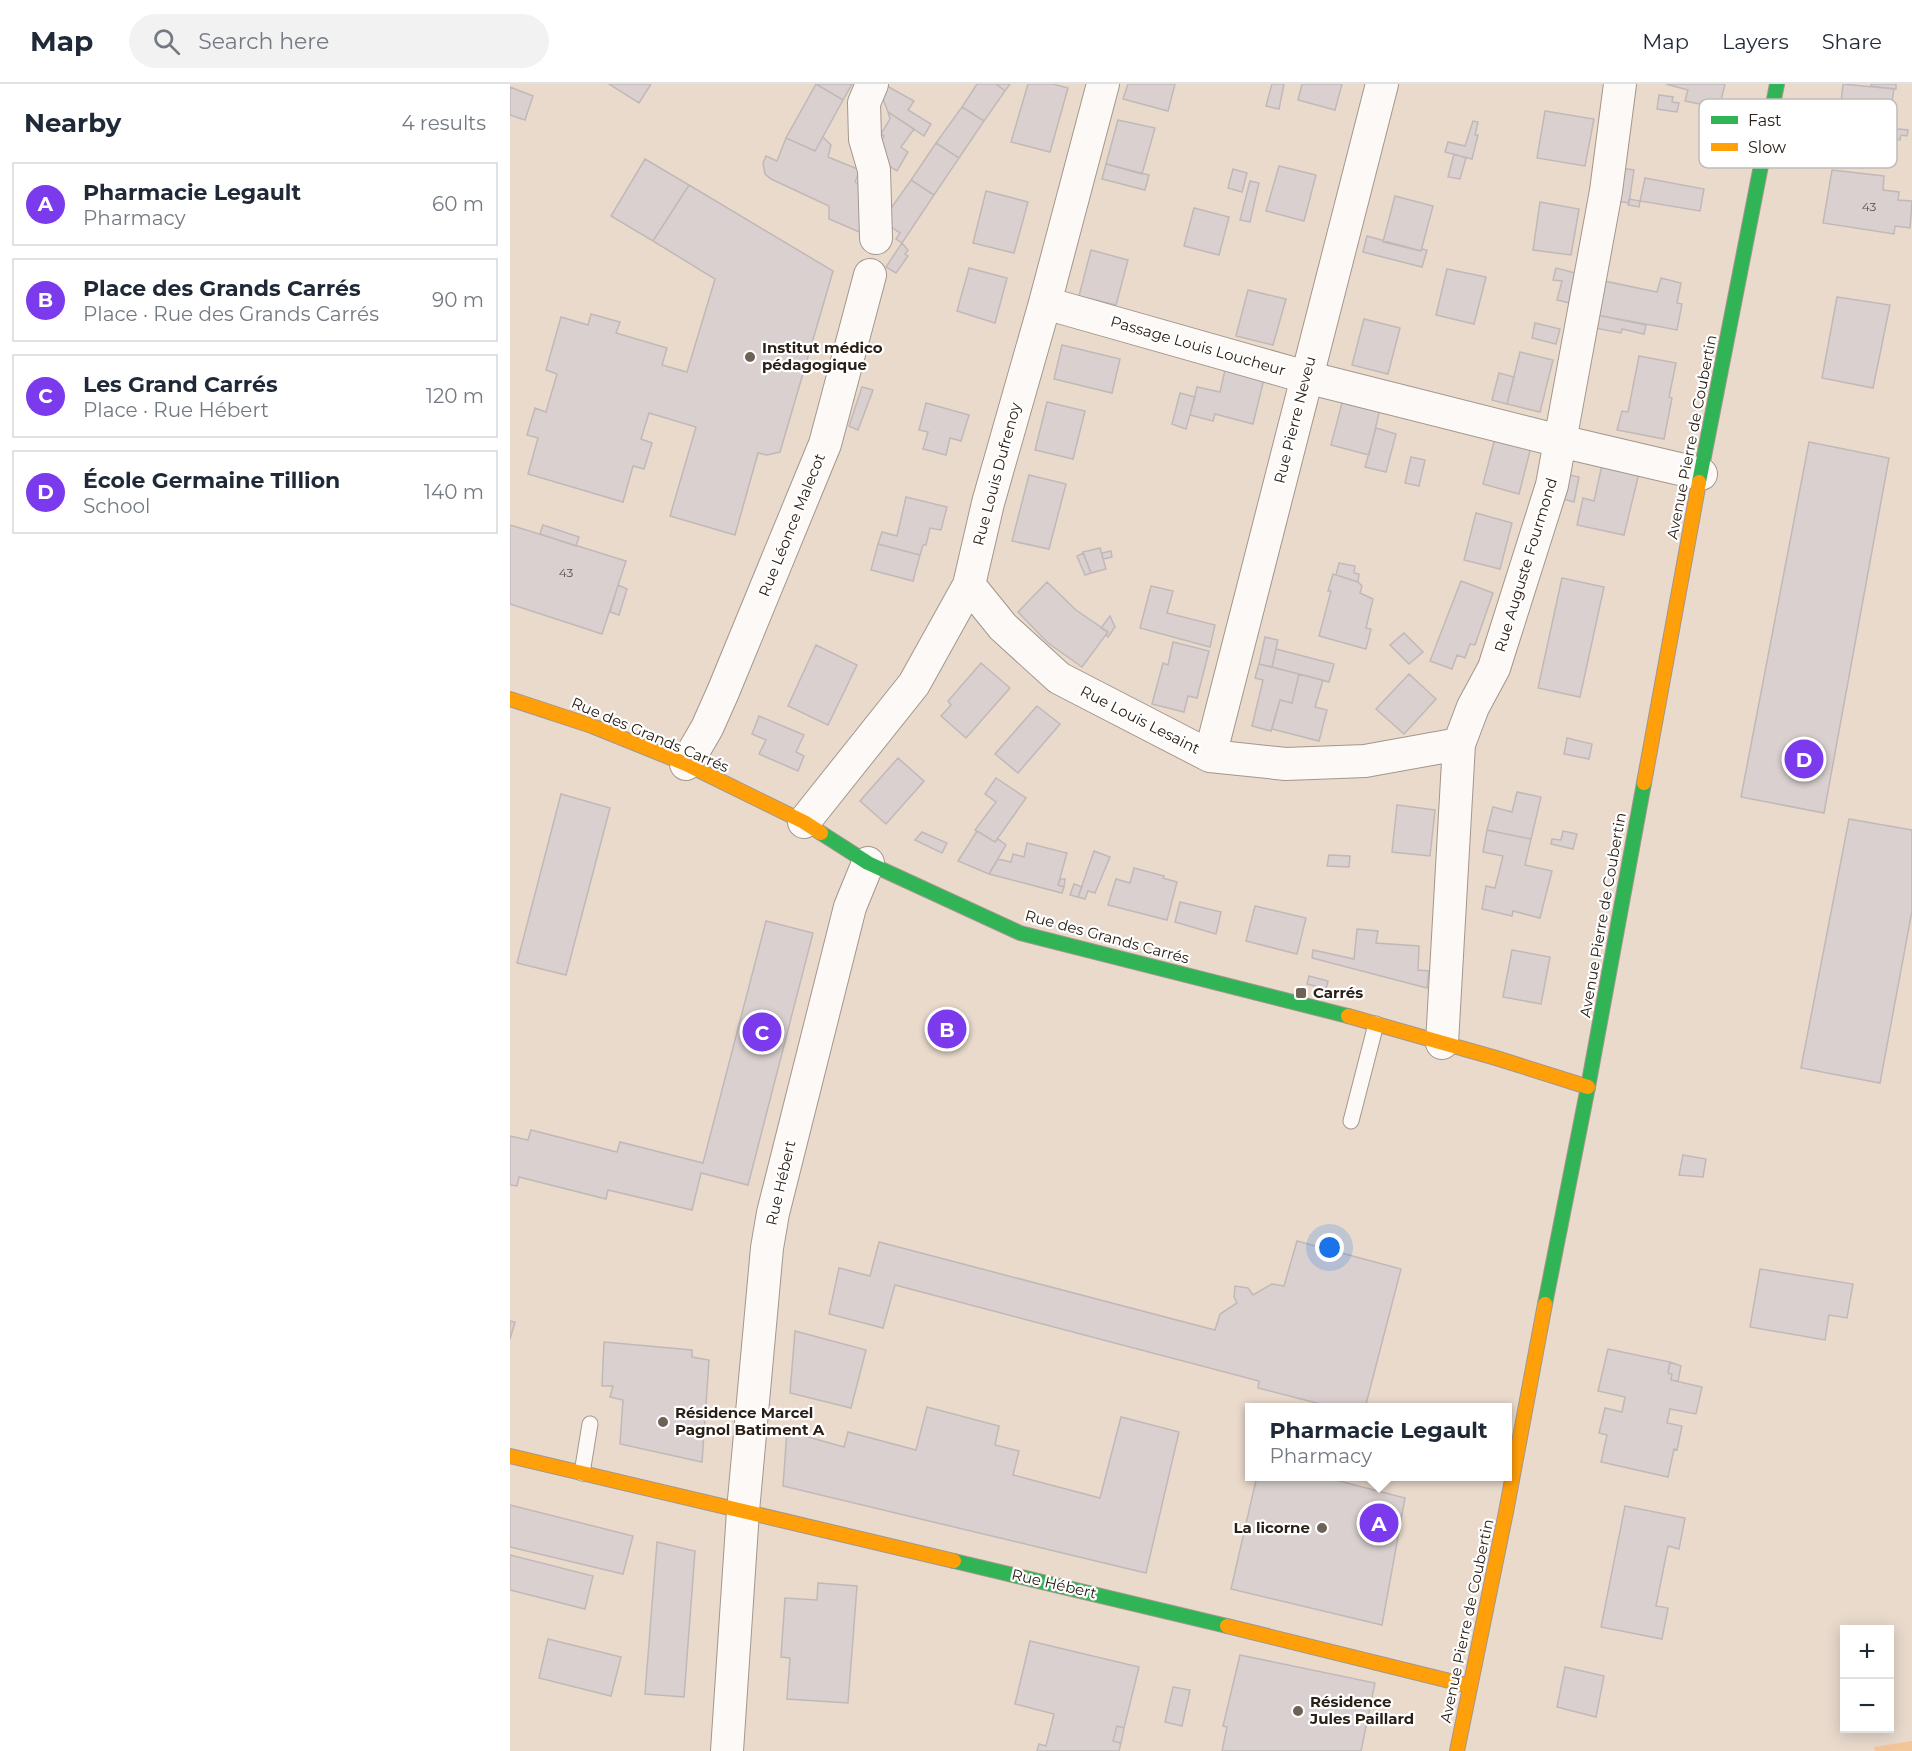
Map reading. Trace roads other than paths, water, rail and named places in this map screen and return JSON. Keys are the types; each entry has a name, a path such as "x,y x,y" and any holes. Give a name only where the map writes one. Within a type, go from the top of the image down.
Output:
{"street":[{"path":"872,84 864,103 865,139 874,170 876,238"},
{"name":"Rue Louis Dufrenoy","path":"804,822 914,684 969,585 988,503 1045,303 1103,84"},
{"name":"Rue Pierre Neveu","path":"1210,756 1382,84"},
{"name":"Rue Auguste Fourmond","path":"1442,1042 1459,744 1473,707 1494,668 1552,485 1606,191 1620,84"},
{"name":"Avenue Pierre de Coubertin","path":"1775,99 1778,84"},
{"name":"Avenue Pierre de Coubertin","path":"1512,1480 1588,1087 1701,474 1761,168"},
{"name":"Rue Léonce Malecot","path":"686,764 707,729 825,444 870,275"},
{"name":"Passage Louis Loucheur","path":"1045,303 1306,377 1701,474"},
{"name":"Rue Louis Lesaint","path":"969,585 1003,627 1059,678 1210,756 1286,764 1365,761 1459,744"},
{"name":"Rue des Grands Carrés","path":"510,699 592,726 686,764 804,822 868,863 1020,933 1376,1024 1588,1087"},
{"name":"Rue Hébert","path":"727,1751 743,1511 767,1248 773,1213 849,907 868,863"},
{"name":"Rue Hébert","path":"510,1456 1154,1608 1470,1686"},
{"name":"Avenue Pierre de Coubertin","path":"1457,1751 1512,1481"}],"lane":[{"path":"1351,1121 1376,1024"},
{"path":"582,1473 590,1424"}],"place":[{"name":"Institut médico pédagogique","path":"750,357"},
{"name":"École Germaine Tillion","path":"1804,759"},
{"name":"Carrés","path":"1301,993"},
{"name":"Place des Grands Carrés","path":"947,1029"},
{"name":"Les Grand Carrés","path":"762,1032"},
{"name":"Résidence Marcel Pagnol Batiment A","path":"663,1422"},
{"name":"Pharmacie Legault","path":"1379,1523"},
{"name":"La licorne","path":"1322,1528"},
{"name":"Résidence Jules Paillard","path":"1298,1711"}]}
